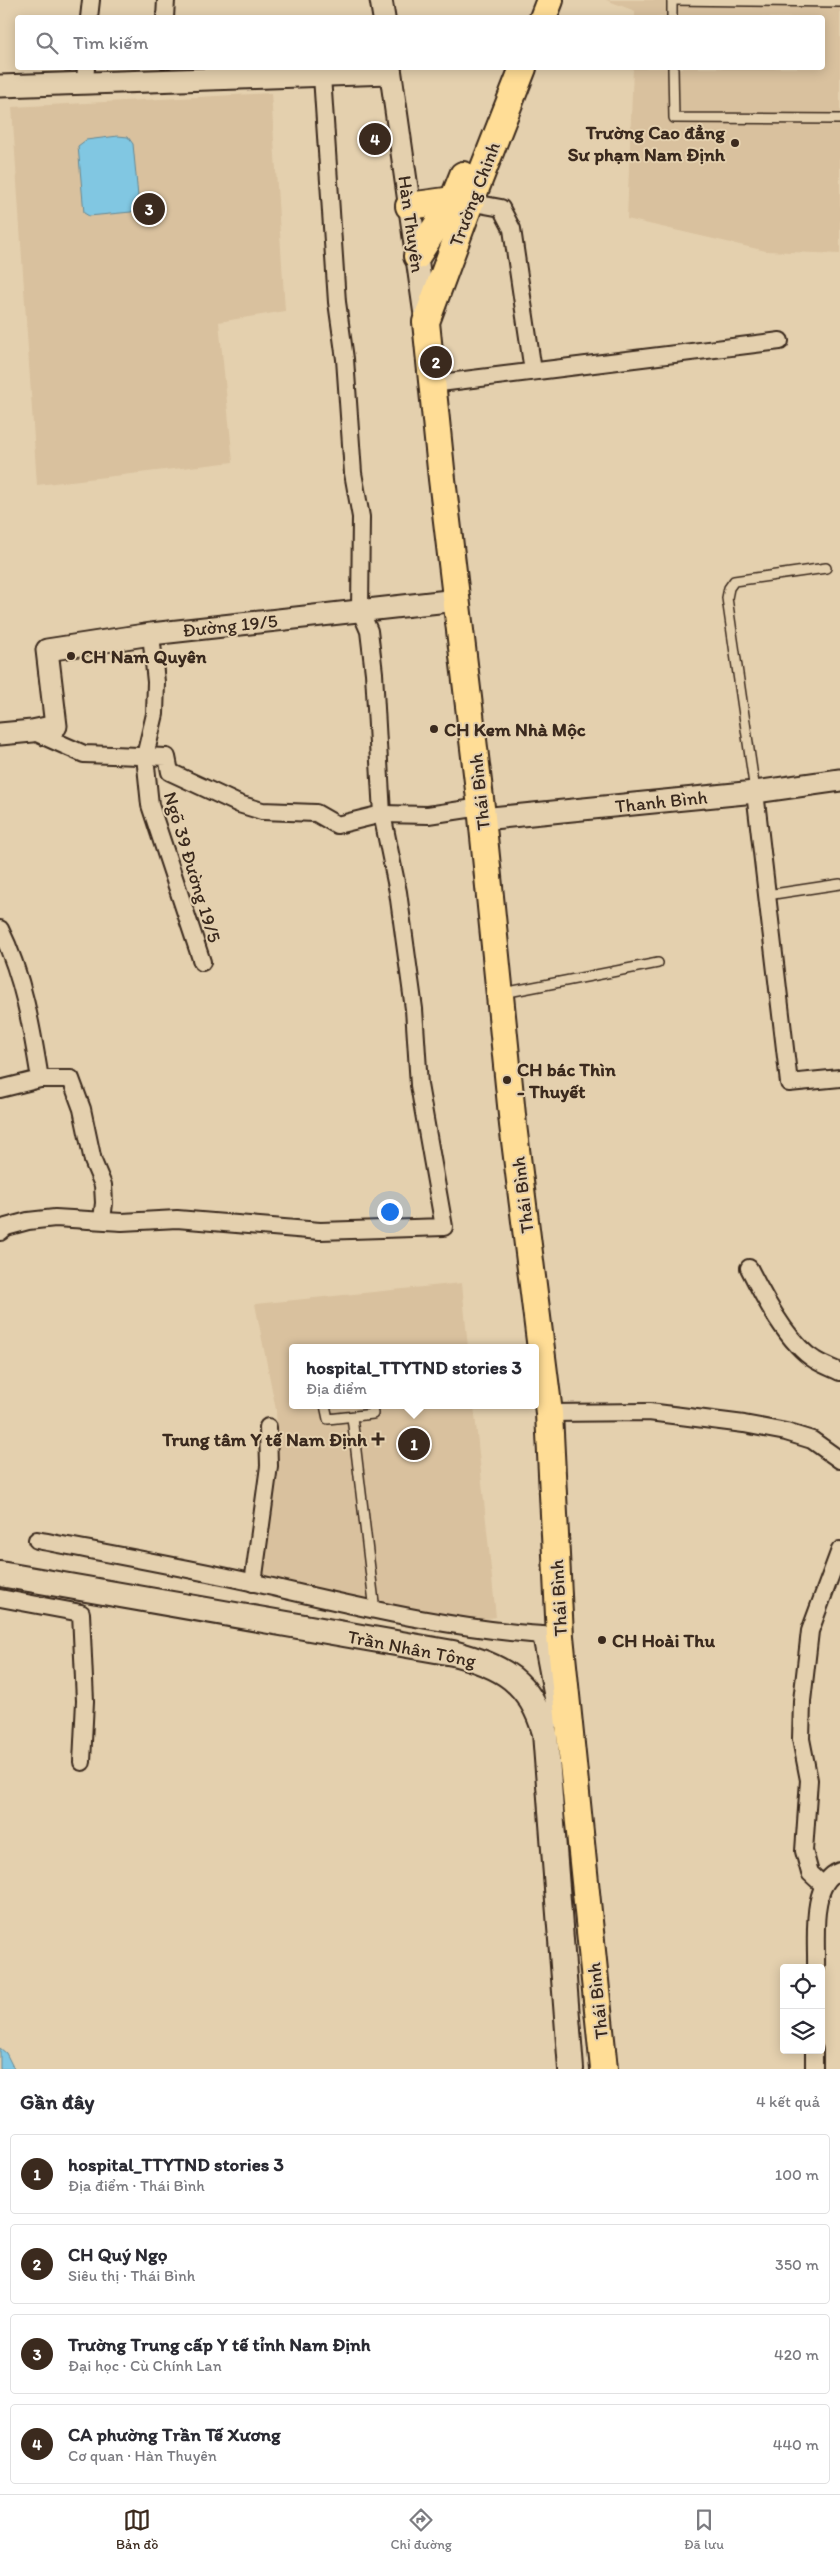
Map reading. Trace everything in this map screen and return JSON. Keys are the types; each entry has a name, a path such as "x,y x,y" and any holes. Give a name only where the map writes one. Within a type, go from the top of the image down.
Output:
{"main road":[{"path":"526,15 532,0"},
{"path":"544,15 550,0"},
{"name":"Trường Chinh","path":"426,322 462,201 505,70"},
{"name":"Trường Chinh","path":"417,256 462,201 523,70"},
{"name":"Trường Chinh","path":"409,206 462,201"},
{"name":"Thái Bình","path":"426,322 482,813 513,1125 549,1413 550,1636 604,2069"},
{"name":"Trần Nhân Tông","path":"0,1574 443,1651 496,1666 517,1680 530,1695 539,1711 545,1733 571,2069"}],"street":[{"path":"89,15 90,0"},
{"path":"165,15 166,0"},
{"path":"382,0 384,15"},
{"path":"0,86 86,75 322,76 390,70"},
{"name":"Hàn Thuyên","path":"390,70 426,322"},
{"path":"0,1232 6,1227 28,1221 55,1218 177,1220 320,1231 444,1227 419,1085 414,1009 398,892 382,814 374,674 368,631 360,610 361,517 353,473 345,358 337,302 322,76"},
{"path":"462,201 501,208 512,229 533,371"},
{"path":"432,384 780,341"},
{"name":"Đường 19/5","path":"0,734 32,732 56,726 47,650 150,634 457,600"},
{"name":"Ngõ 39 Đường 19/5","path":"150,634 156,682 155,714 146,756 150,806 202,962"},
{"path":"32,732 84,754 168,758 170,772 230,800 262,811 316,813 337,825 382,814 482,813"},
{"name":"Thanh Bình","path":"482,813 755,792 840,780"},
{"path":"755,792 789,1083 840,1078"},
{"path":"0,929 11,950 20,983 40,1079"},
{"path":"0,1088 40,1079 72,1079 82,1109 93,1161 103,1185 102,1220"},
{"path":"748,1268 766,1303 794,1339 814,1360 840,1372"},
{"path":"549,1413 649,1412 744,1424 786,1432 812,1440 840,1460"},
{"path":"253,1583 269,1466 268,1427"},
{"path":"37,1540 253,1583 375,1611 489,1630 550,1636 561,1738 555,1755 547,1765"},
{"path":"823,1885 810,1872 804,1852 809,1780 801,1739 802,1710 810,1631 840,1550"},
{"path":"0,1598 80,1613 85,1701 82,1762"},
{"path":"816,1964 818,1901 823,1885 831,1874 840,1871"},
{"path":"814,2054 814,2069"}],"lane":[{"path":"672,15 672,0 840,2"},
{"path":"673,70 674,118 840,119"},
{"path":"755,792 726,598 729,588 734,580 826,568"},
{"path":"767,895 840,884"},
{"path":"500,993 658,963"},
{"path":"326,1409 328,1420 373,1414 372,1409"},
{"path":"352,1417 375,1611"}],"shaded area":[{"name":"Trường Cao đẳng Sư phạm Nam Định","path":"606,0 840,0 840,254 766,251 627,219 633,70 825,70 825,15 635,15 635,11"},
{"path":"271,93 285,311 219,322 233,462 37,485 12,107"},
{"name":"Trung tâm Y tế Nam Định","path":"462,1283 468,1344 289,1344 289,1409 474,1409 496,1617 473,1621 260,1580 279,1468 276,1410 255,1304"}],"water":[{"path":"118,136 128,137 133,144 139,207 131,212 89,216 84,213 78,146 86,140"},
{"path":"0,2048 6,2053 14,2069 0,2069"}],"place":[{"name":"CA phường Trần Tế Xương","path":"375,139"},
{"name":"Trường Cao đẳng Sư phạm Nam Định","path":"735,143"},
{"name":"Trường Trung cấp Y tế tỉnh Nam Định","path":"149,209"},
{"name":"CH Quý Ngọ","path":"436,362"},
{"name":"CH Nam Quyên","path":"71,656"},
{"name":"CH Kem Nhà Mộc","path":"434,729"},
{"name":"CH bác Thìn - Thuyết","path":"507,1080"},
{"name":"Trung tâm Y tế Nam Định","path":"378,1439"},
{"name":"hospital_TTYTND stories 3","path":"414,1444"},
{"name":"CH Hoài Thu","path":"602,1640"}]}
